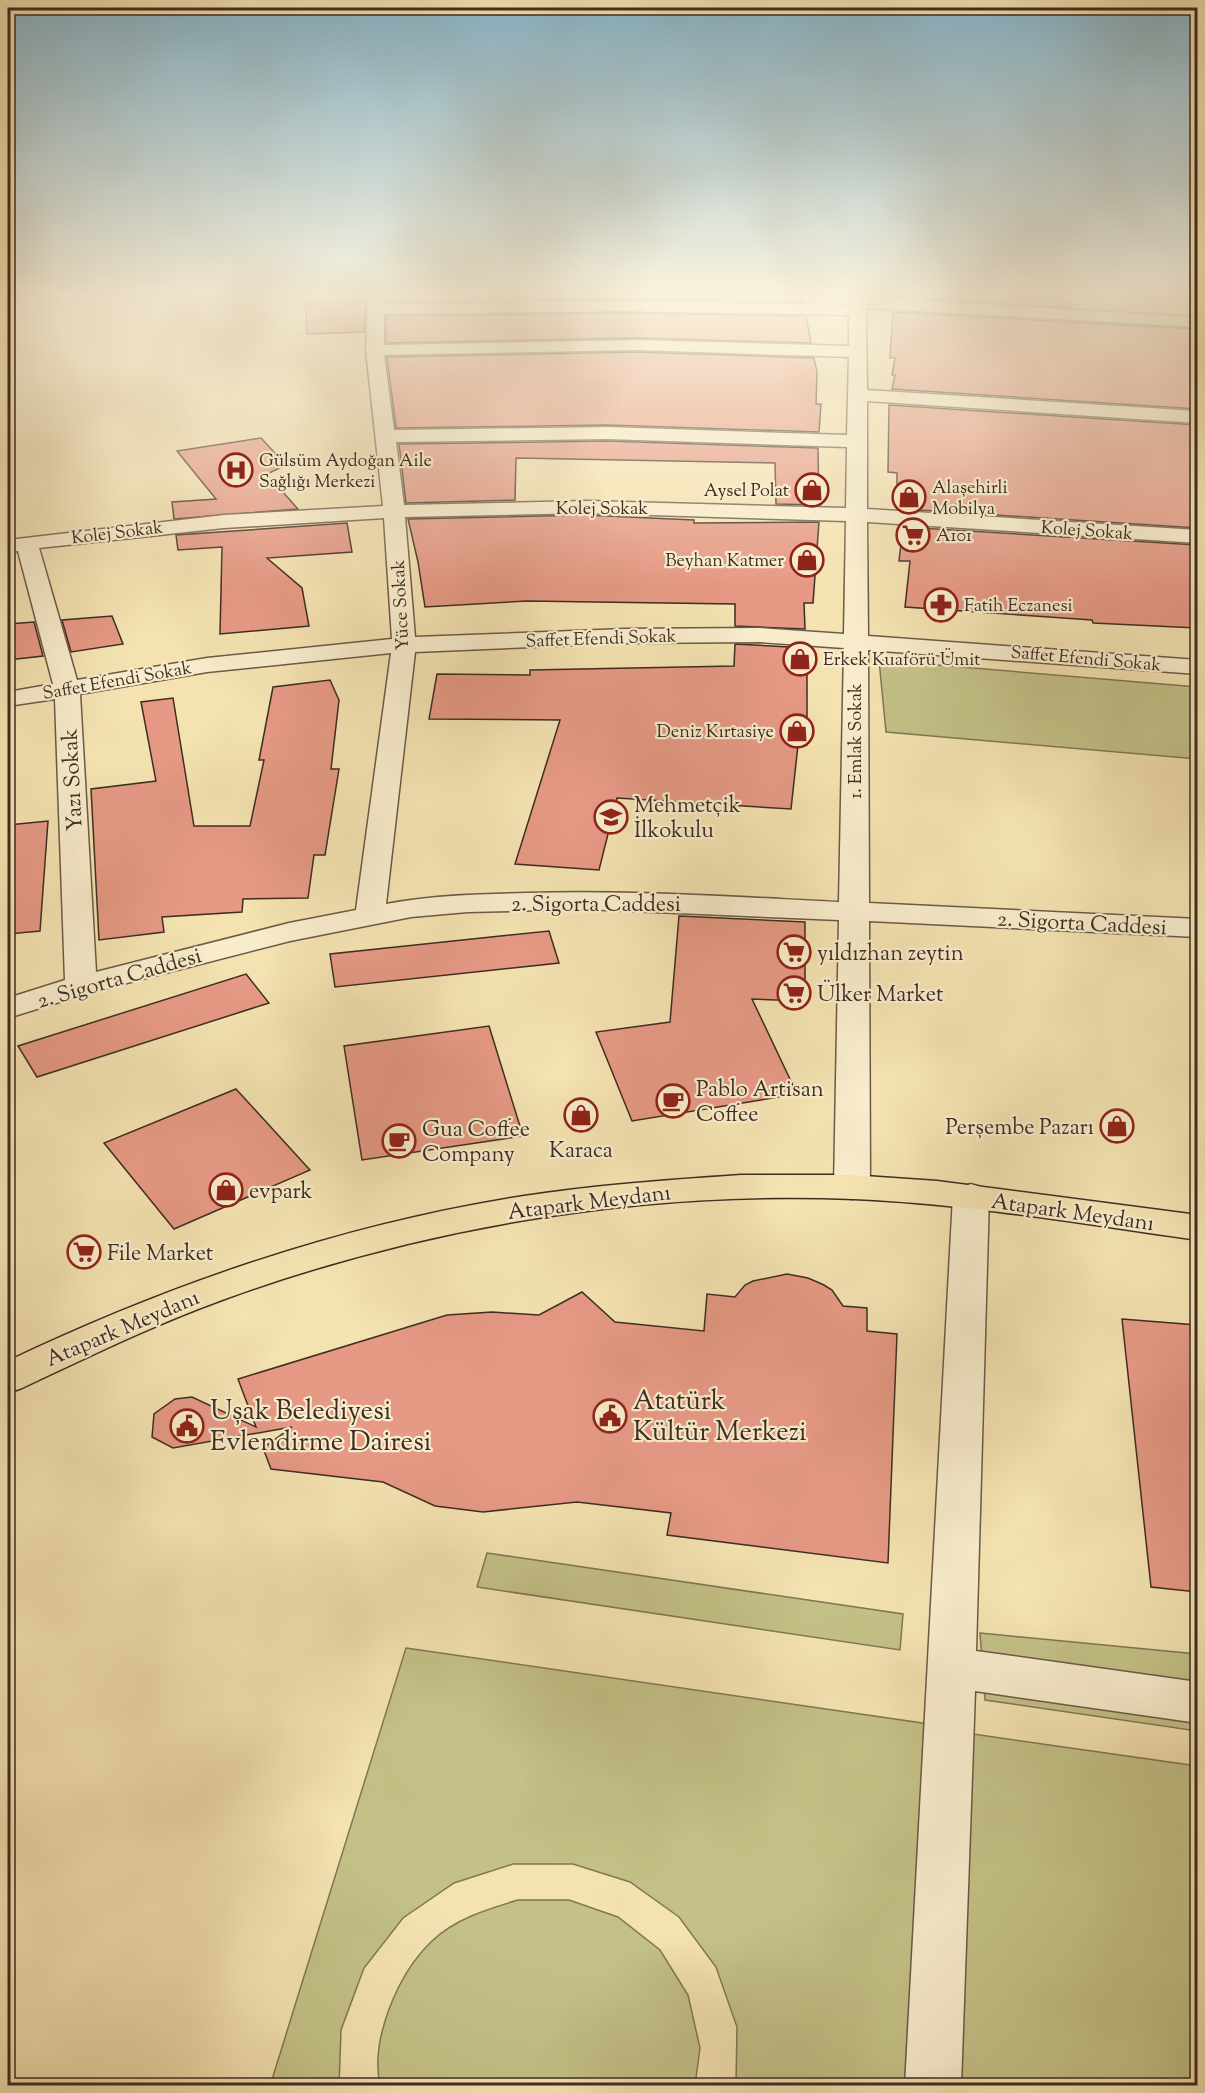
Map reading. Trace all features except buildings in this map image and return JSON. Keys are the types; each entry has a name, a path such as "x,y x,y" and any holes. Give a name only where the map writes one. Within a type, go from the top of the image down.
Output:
{"main road":[{"name":"Atapark Meydanı","path":"8,1378 120,1326 210,1290 352,1245 440,1223 516,1209 672,1190 751,1186 852,1187 970,1196 1197,1228"}],"street":[{"name":"Yüce Sokak","path":"370,914 404,645 394,511 380,393"},
{"path":"858,395 1197,417"},
{"name":"1. Emlak Sokak","path":"852,1187 858,395"},
{"path":"386,436 607,433 857,441"},
{"name":"Kolej Sokak","path":"17,544 160,526 291,516 394,511 588,507 857,515 1197,537"},
{"name":"Yazı Sokak","path":"17,544 67,688 81,985"},
{"name":"Saffet Efendi Sokak","path":"8,699 207,665 404,645 625,636 759,635 1197,667"},
{"name":"2. Sigorta Caddesi","path":"8,1008 81,985 289,932 370,914 468,903 583,900 1197,928"},
{"path":"933,2085 970,1196"},
{"path":"952,1668 1197,1703"}],"shaded area":[{"path":"879,660 1197,687 1197,759 886,732"},
{"path":"487,1553 903,1614 900,1650 477,1587"},
{"path":"980,1633 1197,1654 1197,1731 985,1700"},
{"path":"406,1648 929,1724 910,2085 736,2085 737,2027 716,1967 679,1917 630,1882 573,1864 513,1864 454,1883 403,1918 364,1968 341,2030 339,2085 270,2086"},
{"path":"966,1733 1197,1766 1197,2085 960,2086"},
{"path":"518,1900 569,1900 618,1917 660,1950 688,1995 700,2048 695,2085 380,2085 379,2048 389,2008 419,1955 450,1927 483,1911"}],"place":[{"name":"Gülsüm Aydoğan Aile Sağlığı Merkezi","path":"236,470"},
{"name":"Aysel Polat","path":"812,490"},
{"name":"Alaşehirli Mobilya","path":"909,497"},
{"name":"A101","path":"913,535"},
{"name":"Beyhan Katmer","path":"807,560"},
{"name":"Fatih Eczanesi","path":"941,605"},
{"name":"Erkek Kuaförü Ümit","path":"800,659"},
{"name":"Deniz Kırtasiye","path":"797,731"},
{"name":"Mehmetçik İlkokulu","path":"611,817"},
{"name":"yıldızhan zeytin","path":"794,952"},
{"name":"Ülker Market","path":"794,993"},
{"name":"Pablo Artisan Coffee","path":"673,1101"},
{"name":"Karaca","path":"581,1115"},
{"name":"Perşembe Pazarı","path":"1117,1126"},
{"name":"Gua Coffee Company","path":"399,1141"},
{"name":"evpark","path":"226,1190"},
{"name":"File Market","path":"84,1252"},
{"name":"Atatürk Kültür Merkezi","path":"610,1416"},
{"name":"Uşak Belediyesi Evlendirme Dairesi","path":"187,1426"}]}
